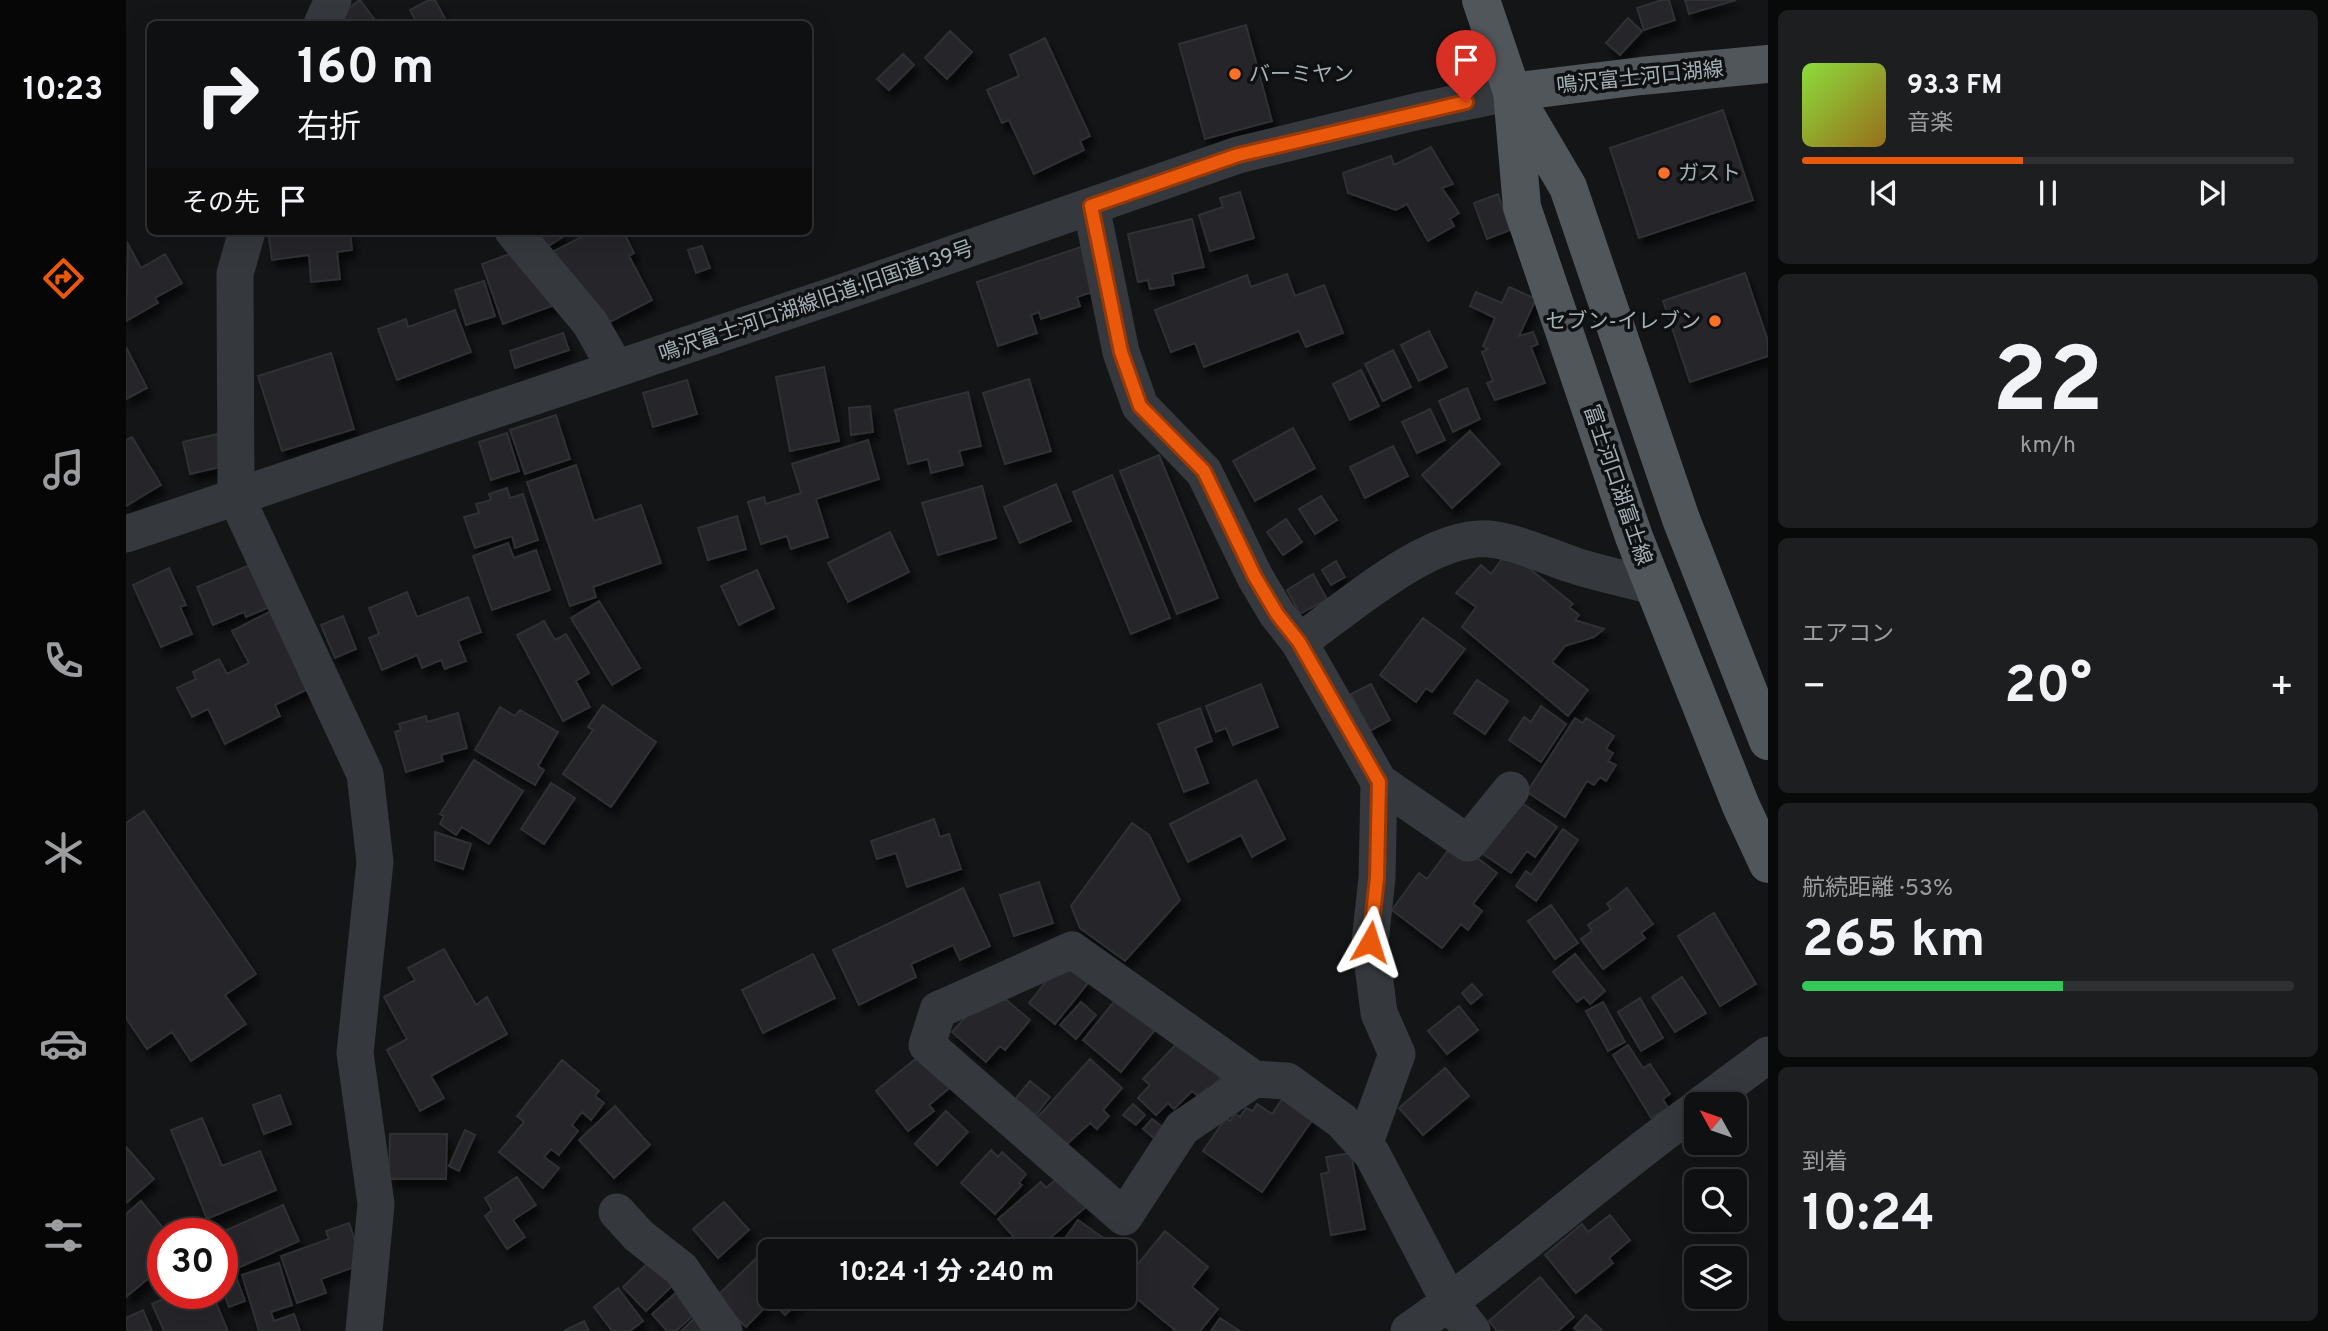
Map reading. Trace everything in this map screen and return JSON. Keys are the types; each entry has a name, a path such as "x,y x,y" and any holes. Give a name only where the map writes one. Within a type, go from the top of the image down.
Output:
{"main road":[{"name":"富士河口湖富士線","path":"1481,0 1512,92 1568,187 1681,519 1768,741"},
{"name":"鳴沢富士河口湖線","path":"1512,92 1768,64"},
{"name":"富士河口湖富士線","path":"1512,92 1522,207 1634,537 1741,806 1768,864"}],"street":[{"path":"323,21 333,0"},
{"name":"鳴沢富士河口湖線旧道;旧国道139号","path":"126,534 617,369 1238,155 1419,111 1512,92"},
{"path":"1091,206 1121,352 1140,406 1204,471 1255,577 1277,614 1299,642 1379,782 1468,843 1511,790"},
{"path":"246,235 235,274 236,497 365,774 375,862 355,1052 376,1204 364,1331"},
{"path":"516,235 590,323 617,369"},
{"path":"1299,642 1416,560 1452,544 1487,539 1653,586"},
{"path":"1364,1145 1396,1054 1380,1013 1370,942 1377,878 1379,782"},
{"path":"1254,1079 1182,1128 1124,1217 927,1045 938,1010 1072,950 1254,1079 1287,1082 1342,1121 1372,1154 1450,1303 1472,1331"},
{"path":"1718,1092 1768,1055"},
{"path":"1409,1331 1450,1303 1629,1158 1684,1117"},
{"path":"617,1212 639,1236 681,1269 724,1331"}],"building":[{"path":"360,0 376,21 333,21"},
{"path":"429,0 435,0 446,21 416,21 410,10"},
{"path":"1669,0 1675,20 1644,30 1637,8"},
{"path":"1685,0 1736,0 1689,14"},
{"path":"1628,18 1642,31 1620,55 1606,43"},
{"path":"1246,25 1272,121 1205,139 1179,44"},
{"path":"950,31 972,52 947,79 925,58"},
{"path":"1045,38 1090,136 1080,141 1084,150 1034,174 1009,120 1002,123 987,90 1019,76 1010,55"},
{"path":"903,54 914,65 889,90 877,79"},
{"path":"1723,110 1753,200 1639,238 1610,148"},
{"path":"1431,147 1453,184 1442,188 1459,213 1450,219 1454,226 1428,241 1407,204 1396,210 1348,193 1343,173 1391,156 1394,165"},
{"path":"1240,192 1254,238 1210,251 1199,215 1223,207 1220,198"},
{"path":"1498,194 1510,230 1487,239 1474,203"},
{"path":"1192,219 1204,267 1172,274 1174,285 1150,289 1148,280 1138,282 1128,234"},
{"path":"269,235 350,235 352,250 337,252 340,279 311,282 309,255 272,260"},
{"path":"528,235 563,235 564,236 539,252"},
{"path":"585,235 625,235 634,253 629,256 652,300 604,325 552,252"},
{"path":"128,244 141,268 165,254 182,283 155,298 158,303 126,321"},
{"path":"1087,245 1102,289 1077,297 1080,306 1041,319 1039,312 1031,315 1037,333 998,346 977,282"},
{"path":"702,246 710,268 696,273 688,250"},
{"path":"523,249 557,304 503,324 482,264"},
{"name":"セブン-イレブン","path":"1745,273 1768,341 1768,356 1690,382 1663,301"},
{"path":"1287,274 1295,296 1324,285 1343,333 1306,347 1299,331 1204,367 1195,343 1171,352 1155,310 1247,275 1251,287"},
{"path":"484,281 495,316 466,325 455,290"},
{"path":"1509,287 1536,299 1519,336 1533,332 1538,344 1531,347 1545,383 1495,400 1487,383 1493,381 1482,352 1488,349 1483,346 1495,318 1470,306 1476,292 1502,303"},
{"path":"455,310 471,352 397,380 378,329 406,319 408,327"},
{"path":"1429,331 1447,367 1419,381 1401,345"},
{"path":"563,333 569,350 515,368 510,351"},
{"path":"126,347 147,388 126,399"},
{"path":"1393,350 1411,387 1383,401 1365,364"},
{"path":"331,353 354,429 282,451 258,376"},
{"path":"824,367 839,441 790,451 776,377"},
{"path":"1361,370 1379,406 1350,420 1333,384"},
{"path":"1029,379 1051,451 1005,464 983,393"},
{"path":"687,380 697,414 653,427 643,393"},
{"path":"1467,388 1480,419 1453,432 1439,401"},
{"path":"968,392 981,446 959,451 963,465 931,473 928,459 908,464 895,410"},
{"path":"870,406 873,432 851,435 849,408"},
{"path":"1430,409 1445,440 1417,453 1402,422"},
{"path":"556,415 570,459 525,474 510,430"},
{"path":"1293,428 1315,468 1255,501 1233,461"},
{"path":"1470,431 1500,464 1452,508 1422,475"},
{"path":"507,433 519,471 491,480 479,442"},
{"path":"217,434 225,466 190,474 183,442"},
{"path":"132,437 161,485 126,506 126,440"},
{"path":"868,440 879,479 816,499 828,537 791,549 787,536 761,544 748,502 764,497 766,504 801,493 792,464"},
{"path":"1393,446 1408,476 1365,498 1350,467"},
{"path":"1159,455 1218,598 1177,614 1120,471"},
{"path":"576,465 594,521 641,505 661,563 593,587 596,597 570,606 527,482"},
{"path":"1112,475 1170,618 1131,634 1073,492"},
{"path":"1056,484 1071,521 1020,543 1004,507"},
{"path":"982,486 996,538 938,555 922,503"},
{"path":"507,488 510,498 523,494 538,540 515,548 512,536 475,548 464,517 479,513 476,504 491,500 489,494"},
{"path":"1321,496 1337,520 1315,534 1299,509"},
{"path":"737,516 746,549 708,560 698,528"},
{"path":"1286,519 1302,542 1283,555 1267,532"},
{"path":"890,532 909,572 848,602 828,563"},
{"path":"508,543 514,558 536,550 550,590 492,610 473,556"},
{"path":"1505,555 1514,556 1573,604 1569,607 1579,615 1575,620 1604,629 1594,637 1565,646 1552,662 1588,690 1568,716 1462,627 1476,607 1456,593 1481,565 1491,574"},
{"path":"1336,561 1345,577 1331,585 1322,570"},
{"path":"257,562 275,605 246,617 244,612 213,625 197,587"},
{"path":"169,568 186,605 180,607 192,634 161,647 133,585"},
{"path":"757,570 774,608 739,625 721,586"},
{"path":"1313,574 1327,599 1300,614 1287,590"},
{"path":"407,592 417,617 468,597 481,632 458,641 466,661 445,669 441,660 422,668 417,655 382,670 369,638 379,634 369,608"},
{"path":"599,601 640,668 612,685 571,618"},
{"path":"273,610 312,687 275,705 280,716 225,744 208,709 192,717 177,688 196,679 193,672 219,659 227,674 249,663 232,631"},
{"path":"343,616 356,649 335,658 321,625"},
{"path":"1423,618 1465,649 1432,692 1426,688 1416,702 1380,675"},
{"path":"544,621 555,640 566,634 589,673 576,681 590,707 563,721 517,635"},
{"path":"1477,680 1508,701 1485,734 1454,713"},
{"path":"1261,684 1278,727 1233,745 1226,728 1216,732 1206,706"},
{"path":"1371,684 1390,720 1370,731 1351,694"},
{"path":"603,705 656,742 611,807 563,774 593,730 588,727"},
{"path":"1541,706 1566,724 1541,762 1509,740 1524,717 1531,722"},
{"path":"500,707 515,716 520,710 558,732 538,766 544,770 535,785 475,750"},
{"path":"1200,708 1212,741 1195,748 1208,783 1184,792 1158,724"},
{"path":"458,713 467,748 441,755 443,761 406,772 395,732 401,730 399,724 426,716 427,722"},
{"path":"1575,718 1583,723 1586,718 1614,736 1606,749 1613,753 1608,761 1616,765 1606,781 1600,777 1594,785 1587,781 1565,817 1527,792"},
{"path":"474,760 523,791 489,844 462,827 456,835 440,824 444,816 440,814"},
{"path":"1256,780 1285,839 1252,857 1241,835 1188,862 1170,824"},
{"path":"551,783 575,798 544,844 521,829"},
{"path":"1519,801 1557,827 1535,857 1527,851 1511,873 1483,854"},
{"path":"144,811 256,974 225,995 246,1024 191,1061 172,1032 147,1049 126,1018 126,823"},
{"path":"934,819 940,837 949,834 961,869 907,887 896,853 877,859 871,841"},
{"path":"1132,823 1149,835 1180,900 1125,961 1080,928 1071,906"},
{"path":"1563,829 1578,840 1536,901 1516,886 1526,871 1531,875"},
{"path":"435,832 471,844 463,869 435,860"},
{"path":"1455,841 1497,873 1473,904 1482,911 1468,930 1461,924 1442,948 1392,910 1419,873 1427,879"},
{"path":"1039,882 1053,923 1014,936 1000,895"},
{"path":"963,888 990,946 960,960 953,945 911,964 916,977 859,1005 833,950"},
{"path":"1627,888 1653,924 1641,933 1645,938 1603,969 1581,939 1592,931 1588,925 1611,909 1607,904"},
{"path":"1551,905 1578,943 1555,959 1528,921"},
{"path":"1714,913 1756,984 1720,1006 1678,936"},
{"path":"444,949 476,1005 487,997 507,1034 431,1076 444,1098 420,1111 387,1050 407,1039 384,997 415,980 408,968"},
{"path":"813,954 835,998 763,1033 742,990"},
{"path":"1575,954 1605,991 1590,1004 1584,997 1577,1002 1553,972"},
{"path":"1063,960 1089,982 1055,1024 1029,1003"},
{"path":"1682,977 1706,1013 1675,1032 1652,997"},
{"path":"1472,984 1482,995 1471,1004 1462,993"},
{"path":"997,992 1030,1020 1005,1050 1000,1046 986,1062 952,1032 982,999"},
{"path":"1117,998 1155,1030 1121,1072 1083,1040"},
{"path":"1640,998 1663,1038 1641,1051 1618,1012"},
{"path":"1081,1002 1096,1015 1076,1039 1060,1025"},
{"path":"1603,1002 1625,1042 1608,1051 1586,1011"},
{"path":"1459,1006 1478,1030 1447,1054 1428,1031"},
{"path":"1184,1036 1225,1073 1209,1090 1207,1088 1198,1096 1192,1091 1174,1109 1168,1103 1156,1115 1138,1098 1150,1085 1143,1079"},
{"path":"1628,1045 1643,1068 1650,1064 1670,1094 1663,1099 1668,1108 1651,1118 1613,1055"},
{"path":"924,1052 952,1086 929,1105 934,1111 908,1131 876,1091"},
{"path":"1090,1059 1122,1088 1103,1110 1109,1116 1097,1129 1090,1123 1066,1145 1036,1119"},
{"path":"562,1060 599,1091 595,1096 604,1103 591,1120 582,1112 572,1125 578,1131 559,1155 551,1149 544,1157 559,1168 543,1188 499,1152 524,1122 517,1116"},
{"path":"1445,1068 1469,1096 1423,1135 1399,1108"},
{"path":"1030,1081 1050,1097 1036,1115 1015,1099"},
{"path":"280,1095 291,1124 264,1134 253,1105"},
{"path":"1283,1098 1313,1119 1262,1192 1203,1151 1226,1118 1230,1121 1235,1114 1240,1117 1246,1108 1253,1111 1257,1104 1272,1114"},
{"path":"1133,1104 1145,1115 1136,1125 1123,1115"},
{"path":"615,1106 650,1145 614,1178 579,1140"},
{"path":"946,1111 968,1132 937,1165 915,1144"},
{"path":"202,1118 222,1166 260,1151 276,1190 207,1218 171,1130"},
{"path":"1152,1119 1165,1129 1156,1140 1143,1129"},
{"path":"465,1130 475,1135 459,1171 449,1166"},
{"path":"390,1134 447,1134 446,1179 389,1179"},
{"path":"126,1147 154,1179 126,1203"},
{"path":"991,1150 998,1157 1002,1152 1026,1174 1019,1183 1022,1185 995,1214 961,1183"},
{"path":"1351,1153 1365,1229 1331,1235 1321,1174 1329,1172 1326,1157"},
{"path":"1060,1176 1087,1206 1049,1239 1016,1239 998,1219 1041,1182 1046,1188"},
{"path":"517,1177 536,1205 513,1220 525,1237 507,1249 485,1216 492,1210 485,1198"},
{"path":"141,1201 155,1218 147,1218 147,1279 126,1297 126,1214"},
{"path":"724,1202 749,1230 718,1258 693,1229"},
{"path":"283,1205 299,1241 238,1268 238,1225"},
{"path":"1610,1215 1630,1240 1609,1258 1613,1263 1576,1293 1545,1255 1582,1224 1588,1232"},
{"path":"1078,1220 1105,1239 1065,1239"},
{"path":"349,1223 363,1264 321,1279 326,1293 297,1303 281,1256 329,1239 326,1231"},
{"path":"1165,1231 1208,1267 1192,1287 1218,1309 1200,1331 1176,1331 1136,1298 1136,1266"},
{"path":"758,1257 758,1309 763,1309 746,1327 716,1297"},
{"path":"650,1261 673,1285 646,1311 623,1287"},
{"path":"279,1263 292,1305 271,1312 274,1321 294,1314 300,1331 259,1331 242,1275"},
{"path":"1540,1277 1574,1317 1558,1331 1497,1331 1489,1321"},
{"path":"238,1282 245,1301 238,1304"},
{"path":"618,1288 643,1321 630,1331 612,1331 594,1307"},
{"path":"679,1290 698,1311 676,1331 667,1331 652,1314"},
{"path":"154,1309 219,1309 228,1331 164,1331"},
{"path":"779,1309 791,1309 785,1315"},
{"path":"143,1310 152,1331 126,1331 126,1318"},
{"path":"1586,1315 1601,1331 1578,1331 1574,1328"},
{"path":"697,1316 710,1331 681,1331"},
{"path":"1220,1318 1240,1331 1211,1331"},
{"path":"584,1321 589,1331 564,1331"}],"place":[{"name":"バーミヤン","path":"1235,74"},
{"name":"ガスト","path":"1664,173"},
{"name":"セブン-イレブン","path":"1715,321"}],"route":[{"path":"1370,942 1377,878 1379,782 1299,642 1277,614 1255,577 1204,471 1140,406 1121,352 1091,206 1238,155 1466,102"}]}
